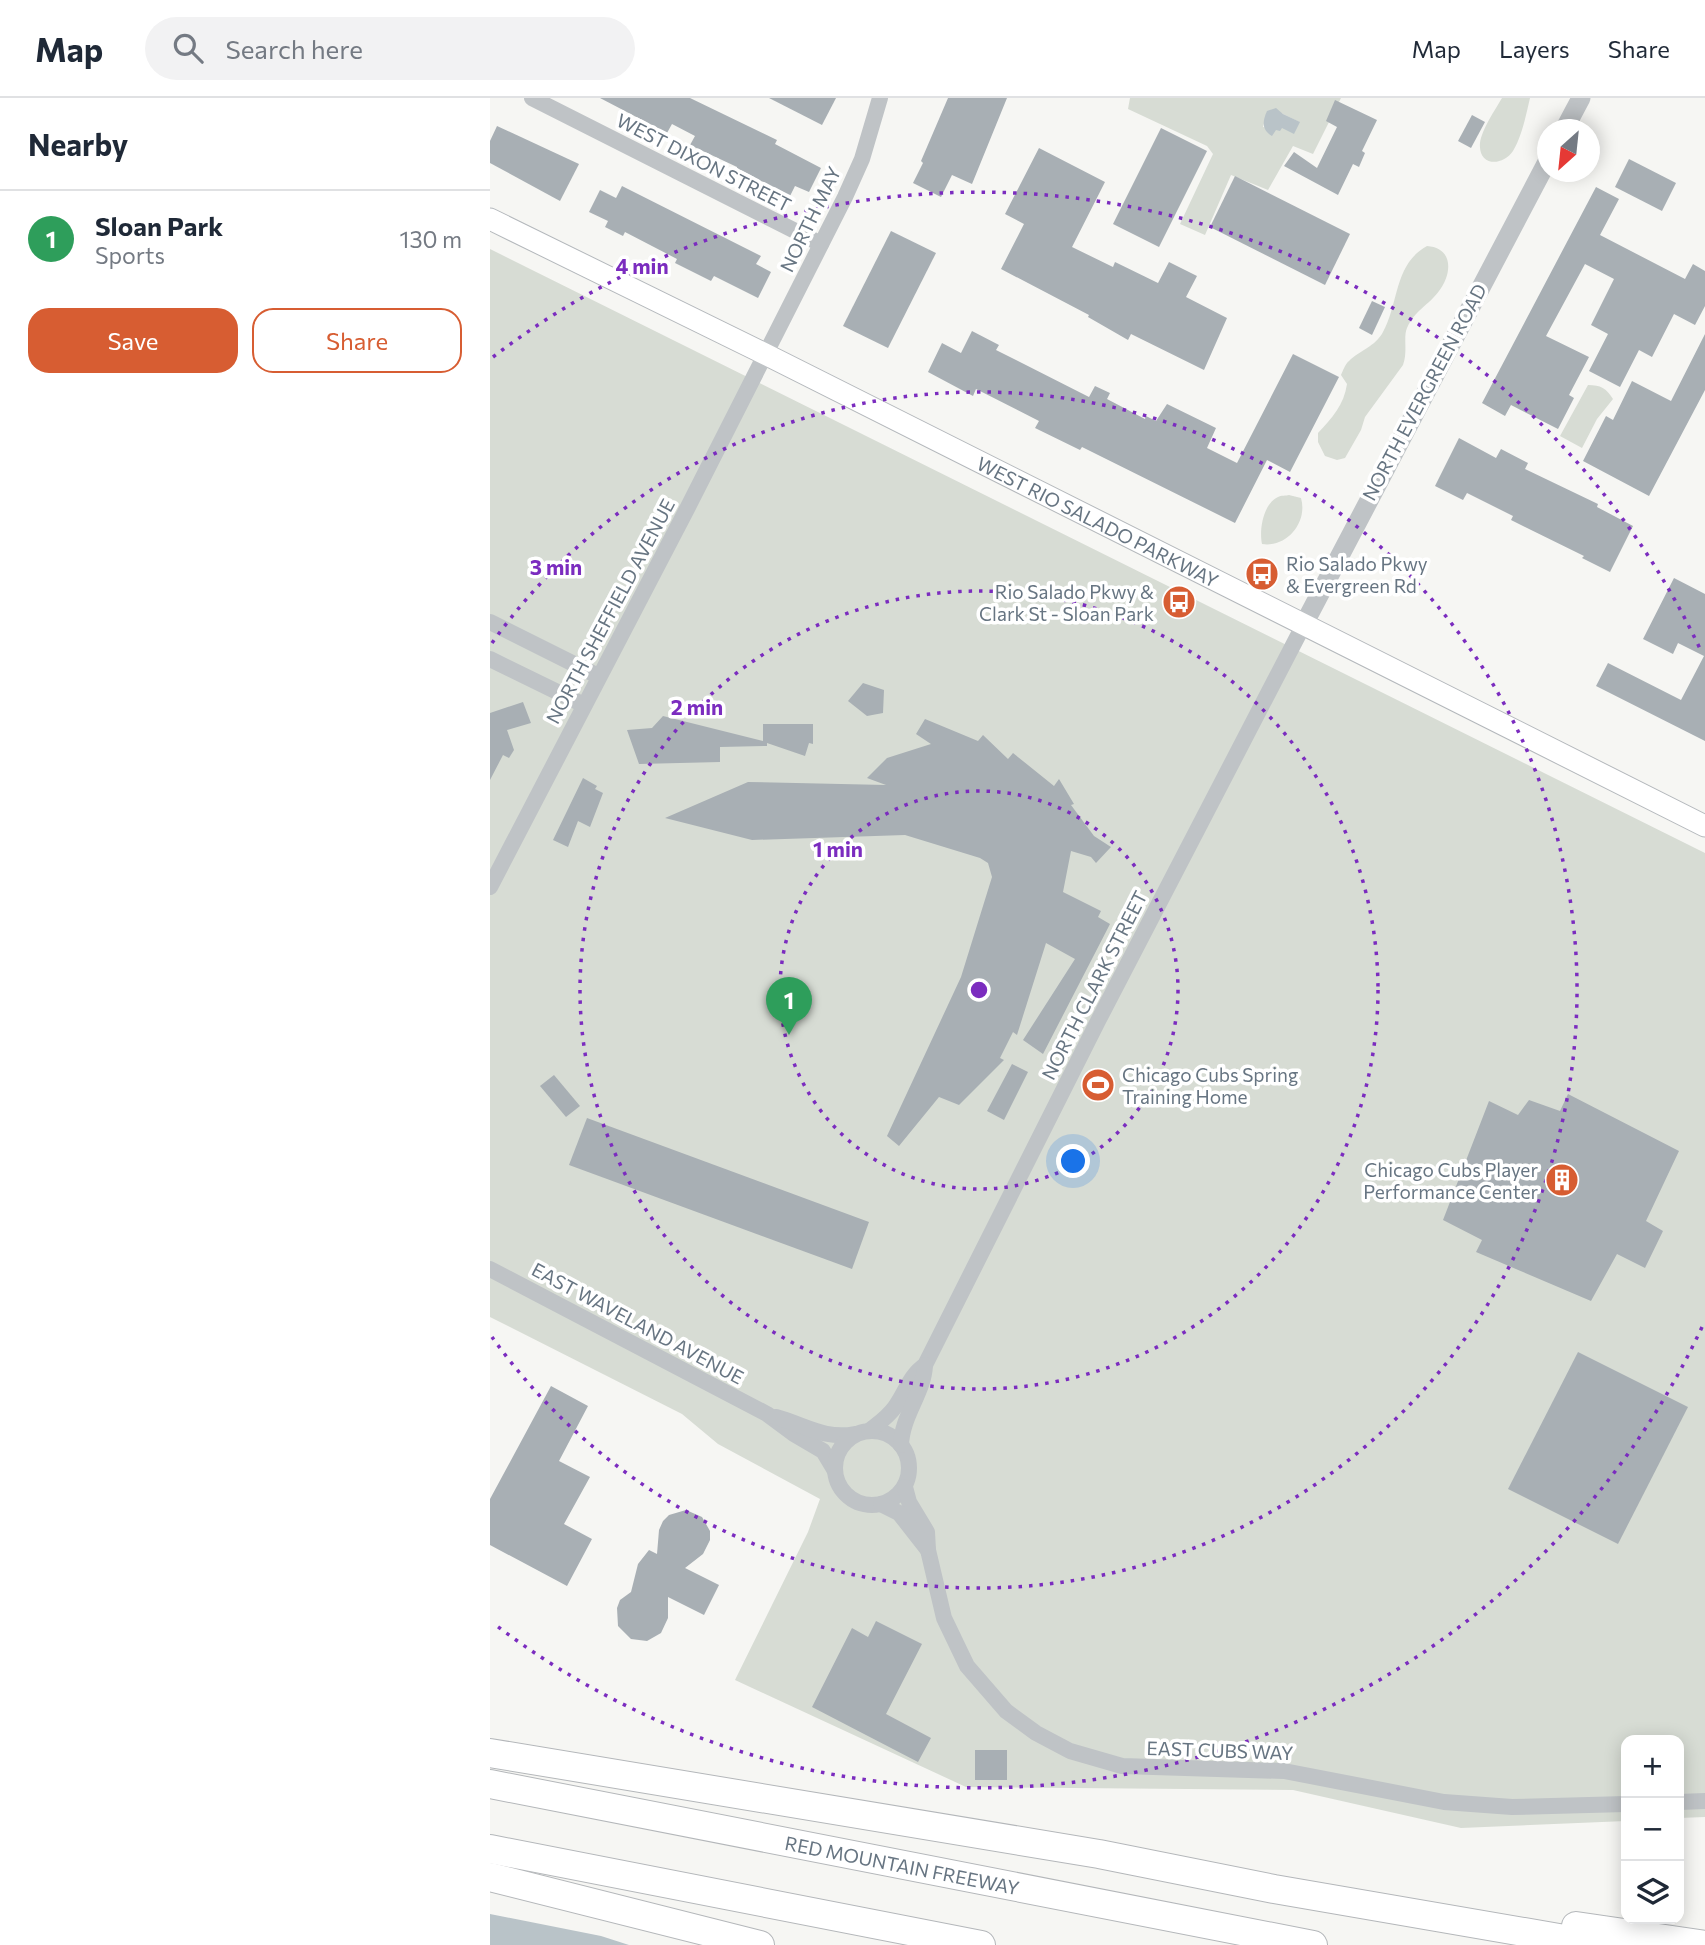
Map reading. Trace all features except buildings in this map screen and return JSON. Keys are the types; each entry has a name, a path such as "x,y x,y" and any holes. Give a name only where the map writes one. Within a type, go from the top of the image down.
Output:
{"highway":[{"path":"490,1753 1098,1854 1308,1883 1705,1945"},
{"name":"RED MOUNTAIN FREEWAY","path":"490,1784 1313,1945"},
{"path":"490,1849 981,1945"},
{"path":"1098,1854 1285,1891 1599,1945"},
{"path":"490,1877 760,1945"}],"main road":[{"name":"WEST RIO SALADO PARKWAY","path":"490,219 765,354 1705,826"}],"street":[{"name":"WEST DIXON STREET","path":"531,98 821,244"},
{"name":"NORTH MAY","path":"765,354 863,159 880,98"},
{"path":"1570,119 1581,98"},
{"name":"NORTH EVERGREEN ROAD","path":"1303,626 1537,181"},
{"name":"NORTH SHEFFIELD AVENUE","path":"490,887 765,354"},
{"path":"490,622 598,677"},
{"name":"NORTH CLARK STREET","path":"901,1445 904,1425 924,1378 925,1364 1098,1021 1303,626"},
{"path":"490,659 584,705"},
{"name":"EAST WAVELAND AVENUE","path":"490,1269 767,1414 823,1451 835,1471"},
{"name":"NORTH CLARK STREET","path":"863,1433 888,1416 898,1403 912,1374 925,1364"},
{"name":"EAST WAVELAND AVENUE","path":"767,1414 799,1423 825,1435 863,1433"},
{"path":"835,1471 840,1449 863,1433 889,1435 901,1445"},
{"name":"EAST CUBS WAY","path":"901,1445 909,1464 905,1487 909,1502 927,1532 928,1550 949,1633 974,1675 1006,1711 1051,1742 1087,1758 1122,1766 1284,1771 1444,1802 1512,1807 1621,1804"},
{"name":"EAST CUBS WAY","path":"835,1471 841,1489 850,1498 868,1505 881,1504 899,1513 928,1550"},
{"path":"881,1504 895,1497 905,1487"},
{"path":"1684,1802 1705,1801"}],"shaded area":[{"path":"1130,98 1341,98 1313,154 1293,146 1268,190 1231,175 1205,235 1180,224 1213,154 1207,146 1128,109","holes":["1275,110 1299,122 1294,133 1282,127 1263,127 1267,112"]},
{"path":"1502,98 1530,98 1513,151 1503,160 1492,162 1483,156 1480,143"},
{"path":"1276,108 1300,122 1294,134 1282,128 1280,131 1276,130 1272,136 1266,131 1264,122 1267,111"},
{"path":"1427,246 1442,251 1446,257 1448,270 1443,284 1410,322 1406,332 1403,365 1365,417 1361,430 1345,458 1337,460 1325,456 1318,442 1318,433 1333,416 1343,398 1347,384 1341,375 1344,368 1353,357 1380,337 1408,263"},
{"name":"Chicago Cubs Spring Training Home","path":"490,249 1705,853 1705,1817 1684,1818 1684,1735 1621,1735 1621,1821 1461,1828 1293,1790 966,1787 735,1680 808,1532 820,1499 718,1444 682,1414 490,1317"},
{"path":"1588,385 1603,388 1613,399 1597,419 1582,448 1560,436"},
{"path":"1279,496 1301,498 1301,516 1294,532 1280,542 1262,544 1262,525 1269,505"},
{"path":"490,1914 601,1936 629,1945 490,1945"}],"place":[{"name":"Rio Salado Pkwy & Evergreen Rd","path":"1262,574"},
{"name":"Rio Salado Pkwy & Clark St - Sloan Park","path":"1179,602"},
{"name":"Sloan Park","path":"789,1035"},
{"name":"Chicago Cubs Spring Training Home","path":"1098,1085"},
{"name":"Chicago Cubs Player Performance Center","path":"1562,1180"}]}
